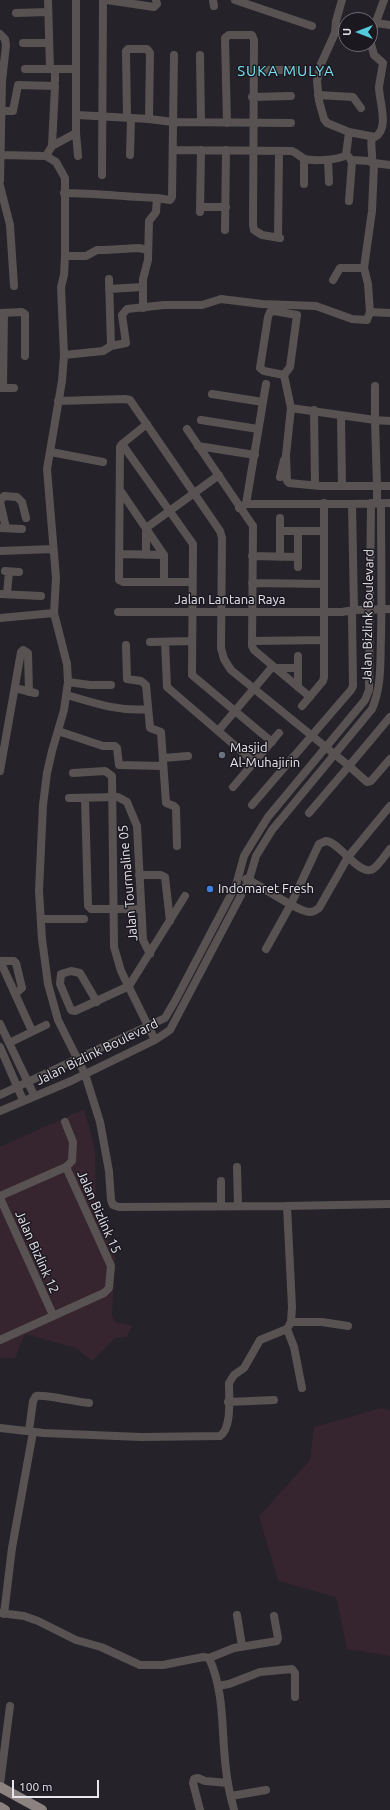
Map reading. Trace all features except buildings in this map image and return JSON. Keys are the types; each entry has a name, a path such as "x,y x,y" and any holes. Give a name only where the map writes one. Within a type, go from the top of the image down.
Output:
{"main road":[{"path":"0,1787 42,1810"},
{"path":"0,1807 5,1810"}],"street":[{"path":"48,0 49,43 55,81"},
{"path":"76,0 76,133 78,156"},
{"path":"102,175 104,116 103,0"},
{"path":"107,0 154,7 157,4 156,0"},
{"path":"235,0 312,26"},
{"path":"342,0 336,21 333,41 325,53 318,73 318,95 325,121 349,132 372,137 378,136 380,133 387,112 379,88 383,63 374,56 373,52"},
{"path":"378,19 384,0"},
{"path":"16,13 48,12"},
{"path":"378,22 390,25"},
{"path":"0,34 5,39 6,45 1,81 0,181"},
{"path":"227,123 225,39 227,36 253,36 253,228 262,235 279,237 279,151"},
{"path":"23,43 49,43"},
{"path":"130,155 126,51 128,49 147,49 150,53 150,119"},
{"path":"64,193 104,194 172,199 174,55"},
{"path":"200,55 201,122"},
{"path":"25,69 76,69"},
{"path":"253,70 296,70"},
{"path":"1,111 13,111 18,85 55,86 52,146 46,156"},
{"path":"318,95 353,97 361,108"},
{"path":"252,97 292,96"},
{"path":"77,115 150,119 173,122 292,123"},
{"path":"349,132 349,201"},
{"path":"52,146 76,133"},
{"path":"64,356 103,351 111,346 126,343 122,315 123,311 127,309 164,305 202,305 221,298 262,304 316,306 352,319 366,321 370,312 368,284 364,268 372,211 372,137"},
{"path":"173,150 253,150 295,152 304,159 328,160 349,157 390,165"},
{"path":"201,150 200,210 226,207"},
{"path":"225,230 226,150"},
{"path":"1,155 46,156 56,162 61,168 64,178 65,256 64,275 61,287 64,356 47,475 56,586 54,613 67,664 68,682 67,695 47,774 43,805 39,891 42,939 48,984 58,1020 85,1074 100,1122 109,1171 111,1200 113,1205 119,1207 390,1204"},
{"path":"304,159 304,184"},
{"path":"328,160 329,182"},
{"path":"0,186 10,225 14,286"},
{"path":"142,308 143,277 148,265 150,221 156,212 157,198"},
{"path":"65,256 86,256 97,250 139,248 148,250"},
{"path":"332,280 340,268 364,268"},
{"path":"109,280 111,346"},
{"path":"109,289 143,288"},
{"path":"284,375 264,371 260,368 268,317 270,312 274,311 297,315 290,367 284,375 291,408 286,455 287,481 289,483 315,485 390,486"},
{"path":"14,388 2,388 2,313 22,312 25,314 25,356"},
{"path":"370,312 390,313"},
{"path":"242,506 255,455 266,384"},
{"path":"375,386 376,503"},
{"path":"212,394 263,402"},
{"path":"58,401 130,400 220,530 222,538 221,648 224,659 232,670 367,782 371,781 390,759"},
{"path":"291,408 314,410 341,416 390,421"},
{"path":"314,410 315,485"},
{"path":"341,416 342,486"},
{"path":"201,420 258,429"},
{"path":"147,424 120,447 120,581 192,582"},
{"path":"187,429 242,506 253,526 252,641 254,650 310,697"},
{"path":"122,444 193,544 192,675 272,742"},
{"path":"198,446 255,455"},
{"path":"50,452 102,462"},
{"path":"280,477 286,455"},
{"path":"146,528 219,475"},
{"path":"120,490 164,555 164,582"},
{"path":"22,529 3,528 0,502 4,496 17,497 22,502 26,518"},
{"path":"242,506 324,503 390,503"},
{"path":"302,706 323,681 324,677 324,503"},
{"name":"Jalan Bizlink Boulevard","path":"0,1111 85,1074 155,1040 170,1030 249,880 256,856 272,830 335,756 372,709 378,697 386,611 376,503"},
{"name":"Jalan Bizlink Boulevard","path":"0,1095 147,1027 165,1018 170,1012 233,891 239,876 244,856 268,817 365,700 369,690 370,612 376,503"},
{"path":"252,805 312,737 353,686 352,504"},
{"path":"280,518 280,557"},
{"path":"146,528 146,555"},
{"path":"280,530 324,531"},
{"path":"298,531 298,567"},
{"path":"0,551 53,549"},
{"path":"120,554 164,555"},
{"path":"252,556 298,557"},
{"path":"19,572 7,572 3,594 41,596"},
{"path":"252,583 324,584"},
{"name":"Jalan Lantana Raya","path":"118,612 386,611"},
{"path":"0,618 54,613"},
{"path":"252,641 324,640"},
{"path":"150,642 192,642"},
{"path":"166,642 167,687 254,762"},
{"path":"126,645 127,679 141,681 146,685 150,729 159,730 161,732 166,803 176,808 177,846"},
{"path":"0,771 3,737 15,688 21,652 25,650 28,652 32,692 15,688"},
{"path":"298,656 298,687"},
{"path":"218,732 254,689 275,667 298,668"},
{"path":"68,682 111,684"},
{"path":"67,695 118,709 148,709"},
{"path":"309,813 390,717"},
{"path":"58,731 103,746 115,746 117,748 119,765 163,762 188,756"},
{"path":"233,787 279,733"},
{"path":"73,773 105,771 109,772 112,776 114,947 121,971 147,1027 155,1040"},
{"path":"69,798 112,797"},
{"name":"Jalan Tourmaline 05","path":"112,797 125,800 135,820 143,940 150,954"},
{"path":"85,798 88,906 91,909 140,910"},
{"path":"239,876 249,880 291,904 312,912 319,908 348,857 390,806"},
{"path":"266,949 291,904 319,844 330,841 361,868 368,870 374,868 390,849"},
{"path":"139,875 161,875 165,877 170,921"},
{"path":"97,1002 78,972 68,971 61,974 60,984 72,1010 75,1011 97,1002 129,986 185,896"},
{"path":"41,919 84,919"},
{"path":"15,994 22,988 16,963 14,961 0,961 32,1032"},
{"path":"0,1024 34,1096"},
{"path":"9,1043 46,1025"},
{"path":"0,1048 23,1100"},
{"path":"0,1197 66,1167 72,1161 73,1142 65,1122"},
{"name":"Jalan Bizlink 15","path":"53,1315 104,1293 108,1288 111,1266 66,1167"},
{"path":"237,1167 238,1206"},
{"path":"221,1181 221,1206"},
{"name":"Jalan Bizlink 12","path":"0,1197 53,1315"},
{"path":"287,1206 292,1307 289,1325 302,1388"},
{"path":"0,1340 53,1315"},
{"path":"0,1428 141,1437 211,1438 220,1436 225,1433 228,1426 229,1383 231,1378 244,1368 260,1340 289,1325 322,1322 348,1326"},
{"path":"88,1403 68,1401 42,1395 36,1396 33,1401 31,1431 2,1614 24,1616 38,1621 76,1640 101,1647 140,1664 163,1665 209,1658 242,1646 277,1641 274,1616"},
{"path":"228,1402 274,1400"},
{"path":"237,1615 242,1646"},
{"path":"209,1658 215,1670 218,1686 228,1783 234,1810"},
{"path":"218,1686 229,1684 260,1672 292,1669 295,1673 295,1697"},
{"path":"0,1784 10,1706"},
{"path":"200,1810 193,1783 194,1779 198,1778 205,1781 228,1783"},
{"path":"231,1796 266,1790"}],"shaded area":[{"path":"84,1109 95,1149 96,1208 115,1258 112,1315 115,1322 132,1326 127,1337 115,1338 92,1361 76,1348 25,1334 15,1358 0,1358 0,1147"},
{"path":"381,1408 390,1410 390,1656 347,1649 336,1597 278,1581 259,1516 310,1460 314,1427"}],"place":[{"name":"Masjid Al-Muhajirin","path":"222,755"},
{"name":"Indomaret Fresh","path":"210,889"}],"district":[{"name":"SUKA MULYA","path":"286,71"}]}
